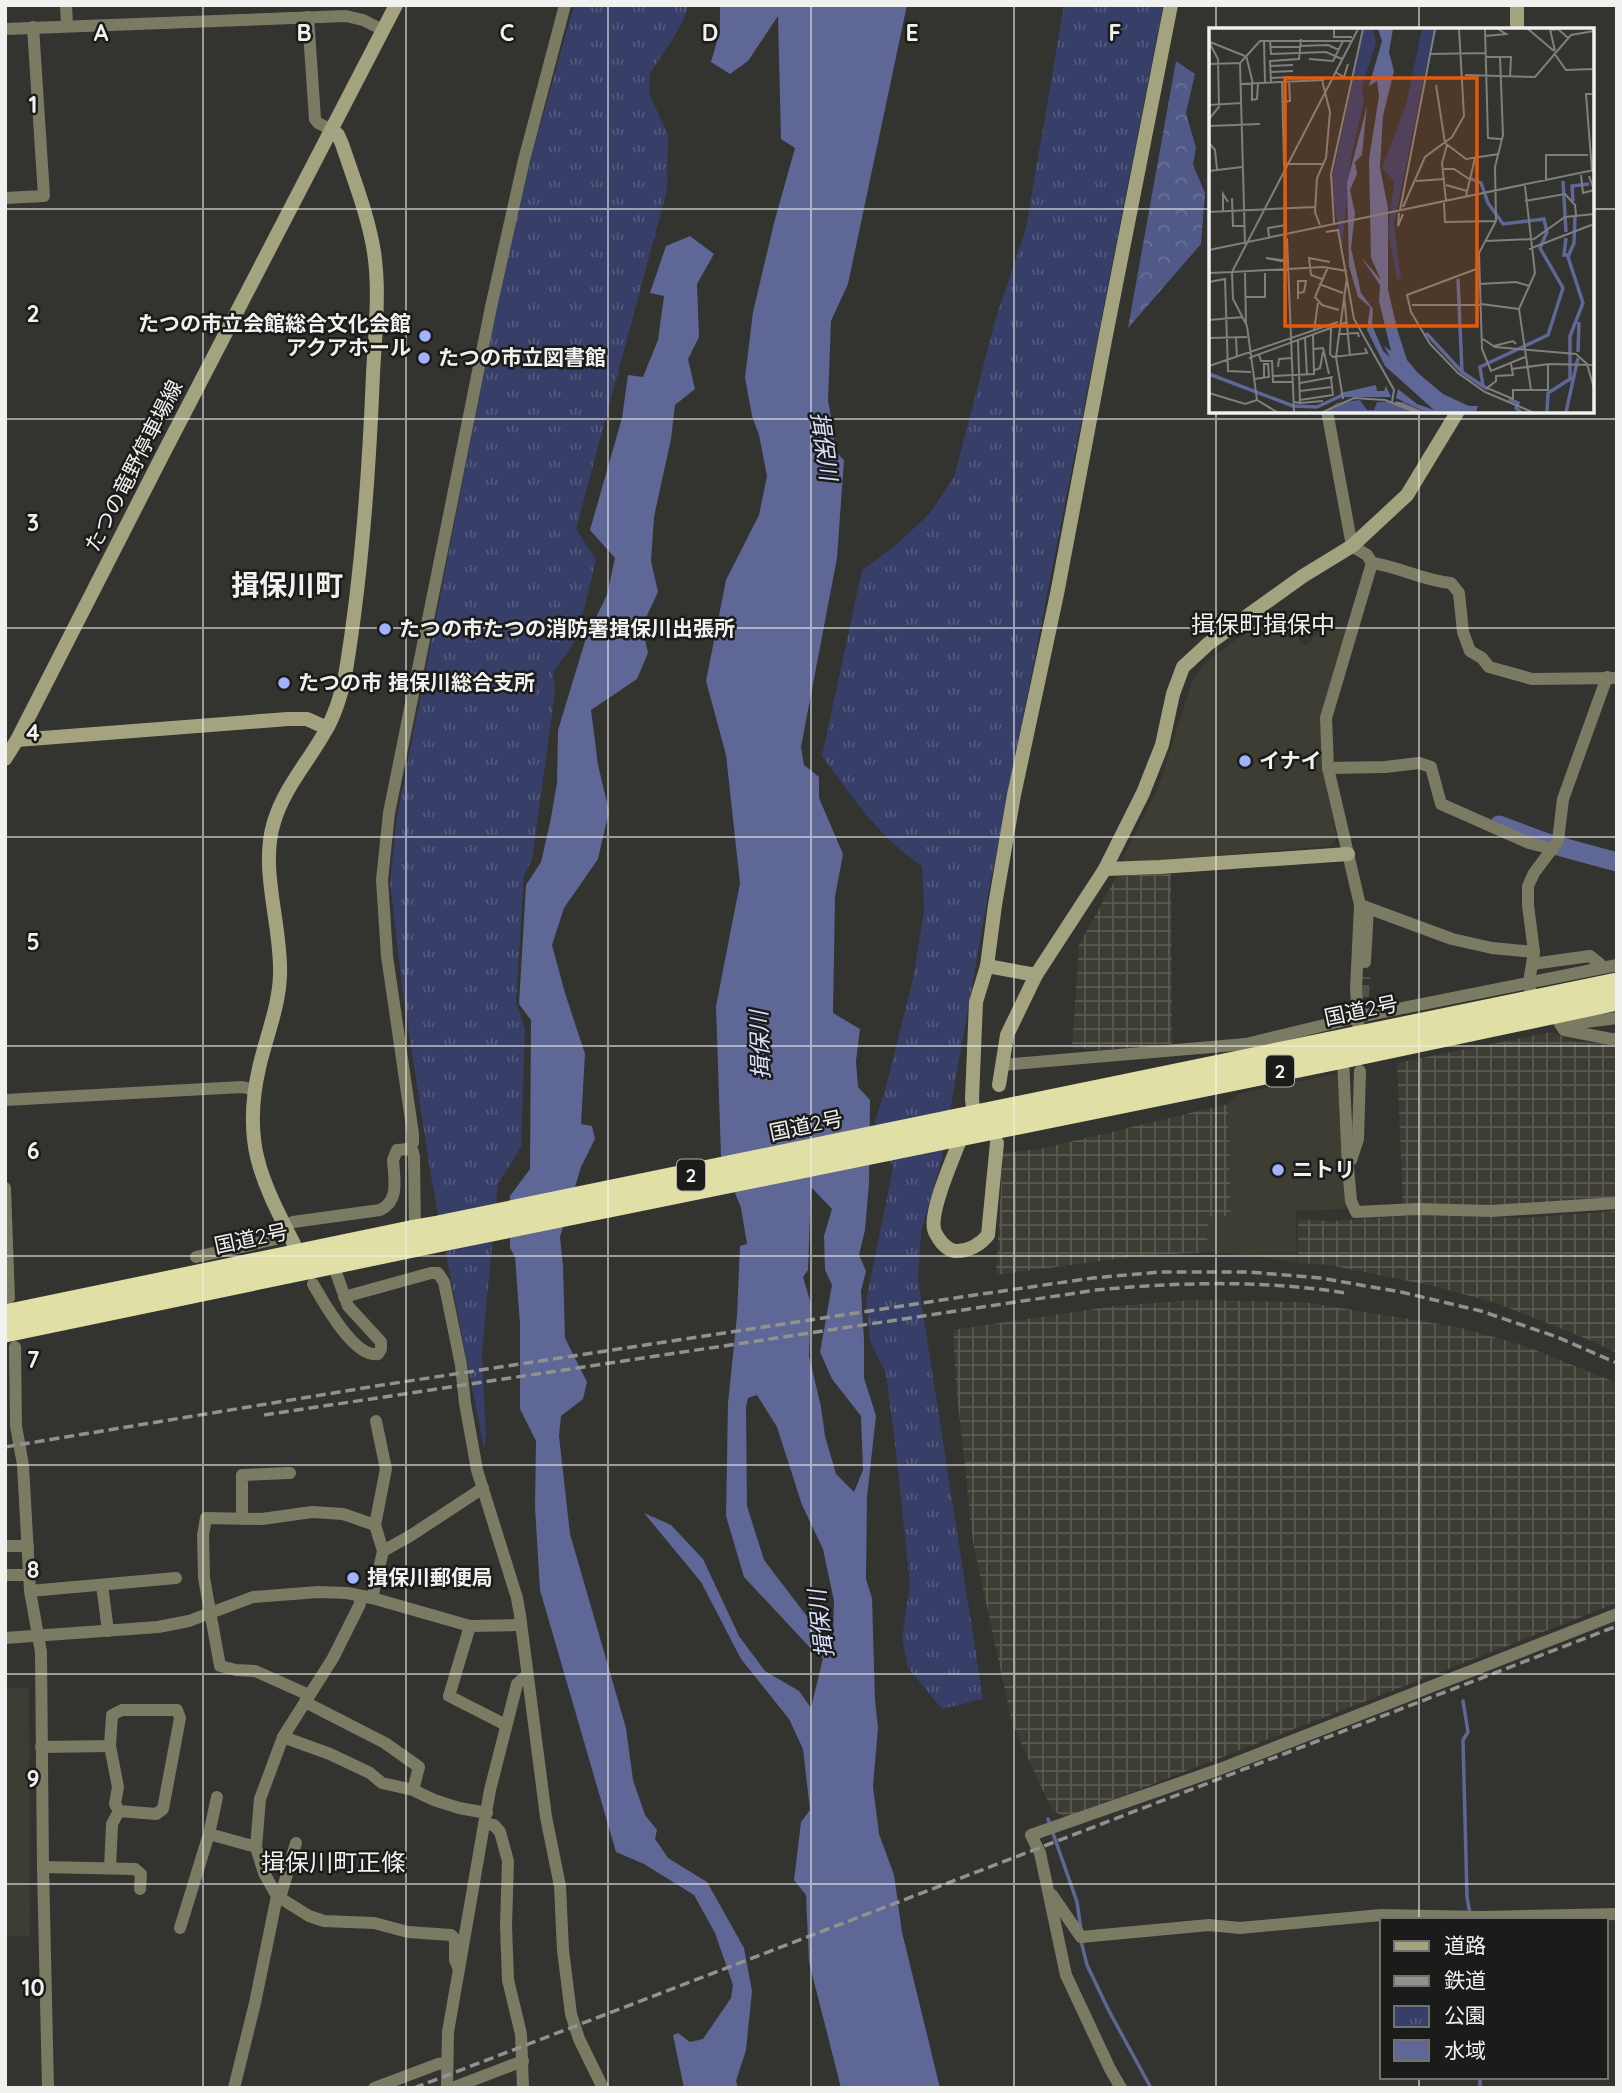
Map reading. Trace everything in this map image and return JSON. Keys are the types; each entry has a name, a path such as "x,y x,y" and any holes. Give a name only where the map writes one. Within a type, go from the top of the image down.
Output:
{"highway":[{"name":"国道2号","path":"949,1132 974,1117 1358,1027 1531,991 1617,983"},
{"name":"国道2号","path":"10,1339 333,1264 440,1234 949,1132 1352,1065 1557,1018 1617,999"},
{"name":"国道2号","path":"7,1306 415,1230 440,1234"}],"street":[{"path":"66,5 67,25"},
{"name":"たつの竜野停車場線","path":"5,759 11,737 161,458 396,5"},
{"path":"409,1149 414,1134 387,956 382,880 389,813 491,307 524,160 565,5"},
{"path":"974,1117 972,1099 976,1002 987,966 1014,795 1057,594 1171,5"},
{"path":"1517,5 1517,28"},
{"path":"5,29 346,16 363,20 383,30"},
{"path":"289,1234 256,1160 252,1134 254,1090 273,1018 280,976 280,950 269,864 273,825 290,786 327,728 339,701 345,676 366,511 376,286 374,254 364,210 342,144 338,135 315,119 308,18"},
{"path":"5,198 44,196 33,27"},
{"path":"1327,413 1352,546 1367,555 1372,563 1326,718 1328,768 1348,854 1364,906 1364,977"},
{"path":"999,1085 1007,1035 1036,975 1105,869 1143,793 1162,745 1173,694 1183,667 1208,644 1303,576 1352,546 1407,495 1457,413"},
{"path":"1372,563 1392,566 1430,581 1451,583 1460,593 1463,632 1470,651 1489,667 1532,679 1612,678 1563,799 1558,841 1534,873 1528,886 1533,958 1531,991 1617,964"},
{"path":"11,737 288,719 307,719 327,728"},
{"path":"1328,768 1385,767 1419,763 1431,767 1441,804 1529,843 1553,849"},
{"path":"1105,869 1348,854"},
{"path":"1364,906 1452,939 1533,958 1590,956 1600,964"},
{"path":"1002,1065 1246,1044 1358,1027 1356,989 1364,906"},
{"path":"987,966 1036,975"},
{"path":"1557,1018 1617,1018"},
{"path":"1557,1018 1564,1030 1617,1039"},
{"path":"1348,1167 1358,1139 1352,1065"},
{"path":"1352,1065 1348,1167 1351,1201 1356,1212 1417,1209 1491,1211 1617,1203"},
{"path":"5,1100 242,1087 254,1090"},
{"path":"949,1132 934,1227 937,1237 946,1248 956,1251 970,1249 984,1241 988,1235 997,1143"},
{"path":"409,1149 414,1157 415,1230"},
{"path":"289,1234 293,1222 387,1207 394,1197 394,1155 397,1150 409,1149"},
{"path":"5,1188 7,1306"},
{"path":"196,1257 289,1234"},
{"path":"313,1284 338,1325 365,1353 378,1354 382,1342 348,1306 333,1264"},
{"path":"344,1297 431,1273 438,1273 444,1282 461,1365 473,1449 517,1598 546,1817 560,1886 563,1950 572,2014 579,2039 603,2088"},
{"path":"10,1339 16,1426 23,1465 30,1591 39,1637 48,2088"},
{"path":"376,1421 386,1469 375,1525 383,1551 367,1597 359,1606 333,1658 283,1738 260,1799 256,1847 264,1873 278,1897 309,1916 324,1921 374,1923 408,1932 451,1935 455,1939 458,1969"},
{"path":"242,1519 242,1475 290,1474"},
{"path":"383,1551 483,1488"},
{"path":"375,1525 343,1514 312,1512 262,1519 206,1518 203,1535 204,1578 220,1666 255,1671 385,1743 419,1767 413,1790"},
{"path":"5,1546 28,1546"},
{"path":"5,1575 30,1575"},
{"path":"30,1591 176,1578"},
{"path":"102,1585 108,1631"},
{"path":"5,1638 158,1627 189,1621 253,1597 318,1592 367,1597 470,1626 521,1625"},
{"path":"1121,2088 1066,1975 1040,1853 1031,1835 1220,1769 1617,1614"},
{"path":"470,1626 449,1696 506,1724"},
{"path":"523,2061 449,2088 446,2063 448,2032 486,1819 517,1684 527,1675"},
{"path":"122,1710 177,1710 180,1718 163,1809 156,1814 119,1811 115,1804 118,1787 110,1746 112,1715 122,1710"},
{"path":"283,1738 340,1759 370,1773 382,1783 413,1790 486,1819 500,1832 508,1861 508,1979 521,2034 523,2088"},
{"path":"41,1747 110,1746"},
{"path":"180,1928 209,1834 217,1797"},
{"path":"110,1868 112,1824 119,1811"},
{"path":"209,1834 256,1847"},
{"path":"234,2088 278,1897 296,1843"},
{"path":"43,1867 135,1869 141,1874 140,1889"},
{"path":"1048,1889 1081,1937 1209,1925 1240,1928 1381,1914 1484,1917 1617,1914"},
{"path":"374,2088 446,2063"}],"shaded area":[{"path":"1272,613 1306,646 1326,623 1348,630 1320,720 1323,771 1337,838 1330,846 1129,863 1122,859 1158,788 1192,681 1207,661"},
{"path":"1171,874 1172,1044 1104,1050 1072,1048 1079,945 1117,876"},
{"path":"1551,1032 1576,1042 1617,1044 1617,1199 1468,1206 1403,1205 1397,1063"},
{"path":"1339,1075 1348,1209 1296,1211 1297,1263 1207,1252 1208,1217 1231,1216 1228,1104 1238,1094"},
{"path":"1228,1104 1231,1216 1208,1217 1207,1252 1138,1256 996,1275 1003,1153 1040,1149"},
{"path":"1617,1211 1617,1353 1496,1303 1433,1286 1330,1265 1298,1263 1298,1219 1330,1221 1418,1215 1524,1218"},
{"path":"1193,1300 1303,1302 1458,1327 1525,1346 1617,1383 1617,1603 1066,1818 1052,1810 1012,1723 973,1542 953,1330 1115,1306"},
{"path":"5,1688 29,1688 30,1936 5,1936"}],"green space":[{"path":"574,5 688,5 684,19 650,73 649,93 668,135 667,190 576,529 596,560 578,633 569,651 553,671 555,692 532,860 524,875 516,1001 525,1029 521,1147 498,1184 482,1352 486,1436 484,1449 432,1182 403,994 390,882 397,817 499,295 531,159"},
{"path":"1064,5 1163,5 989,890 941,1162 921,1232 918,1281 983,1699 942,1709 908,1668 902,1638 910,1584 895,1442 886,1374 870,1341 866,1301 893,1168 875,1122 913,979 924,912 922,866 879,829 822,756 862,570 895,546 930,513 954,477 995,321 1026,228"},
{"path":"1176,61 1195,74 1186,113 1196,148 1193,165 1205,193 1201,244 1128,328"}],"water":[{"name":"揖保川","path":"720,5 907,5 848,284 831,321 828,401 835,437 830,446 844,460 837,558 801,747 804,765 819,777 819,798 843,854 835,897 833,1013 860,1029 856,1061 858,1087 870,1100 869,1183 865,1230 859,1255 866,1271 861,1291 864,1378 876,1416 867,1497 866,1579 872,1598 878,1728 873,1786 879,1834 894,1875 902,1932 940,2088 841,2088 809,1962 806,1895 794,1880 801,1822 810,1810 803,1749 789,1719 741,1659 701,1582 644,1513 671,1525 703,1559 739,1636 765,1671 799,1691 811,1708 823,1658 815,1653 744,1577 726,1516 728,1403 737,1316 740,1246 747,1244 741,1208 721,1157 716,1006 740,883 726,755 706,681 726,580 759,515 767,476 745,378 753,312 795,148 781,139 778,16 748,61 730,74 711,62 720,31","holes":["811,1187 832,1209 824,1236 825,1270 832,1285 820,1352 832,1379 861,1416 863,1470 854,1492 836,1474 825,1436 809,1356 811,1304 803,1277 808,1270","757,1395 777,1427 802,1505 823,1549 834,1601 833,1638 819,1632 764,1560 747,1506 746,1407 748,1398"]},
{"path":"690,236 714,254 697,284 699,337 688,359 695,389 675,405 671,439 654,517 651,561 658,592 642,626 648,653 637,679 591,710 598,765 609,811 598,859 564,908 552,945 585,1054 581,1124 592,1126 595,1139 581,1167 560,1237 565,1338 587,1382 583,1399 561,1416 559,1436 570,1534 626,1728 633,1780 645,1815 657,1830 655,1839 668,1858 707,1882 744,1948 752,1991 746,2050 736,2081 738,2088 684,2088 673,2035 678,2033 690,2042 703,2039 731,1998 733,1985 715,1933 694,1895 644,1864 616,1852 540,1590 535,1507 536,1441 520,1409 520,1324 515,1257 510,1248 510,1196 530,1169 531,1020 519,1004 526,885 541,862 550,823 557,783 558,730 586,638 607,595 615,558 590,530 622,418 628,375 643,377 658,340 664,296 650,293 666,246"}],"waterway":[{"path":"1499,825 1547,843 1617,862"},
{"path":"1463,1701 1468,1732 1463,1740 1467,1897 1470,1914"},
{"path":"1048,1819 1077,1902 1081,1930"},
{"path":"1081,1941 1087,1965 1151,2088"},
{"path":"1480,2079 1480,2088"}],"tunnel":[{"path":"1362,1015 1364,977"}],"railway":[{"path":"5,1447 376,1386 961,1297 1093,1278 1160,1272 1249,1272 1320,1278 1401,1292 1481,1311 1557,1337 1617,1363"},
{"path":"264,1415 1096,1290 1158,1285 1252,1284 1346,1293"},
{"path":"414,2088 1617,1626"}],"place":[{"name":"たつの市立会館総合文化会館 アクアホール","path":"425,336"},
{"name":"たつの市立図書館","path":"424,358"},
{"name":"たつの市たつの消防署揖保川出張所","path":"385,629"},
{"name":"たつの市 揖保川総合支所","path":"284,683"},
{"name":"イナイ","path":"1245,761"},
{"name":"ニトリ","path":"1278,1170"},
{"name":"揖保川郵便局","path":"353,1578"}],"district":[{"name":"揖保川町","path":"287,585"},
{"name":"揖保町揖保中","path":"1263,625"},
{"name":"揖保川町正條","path":"333,1863"}]}
